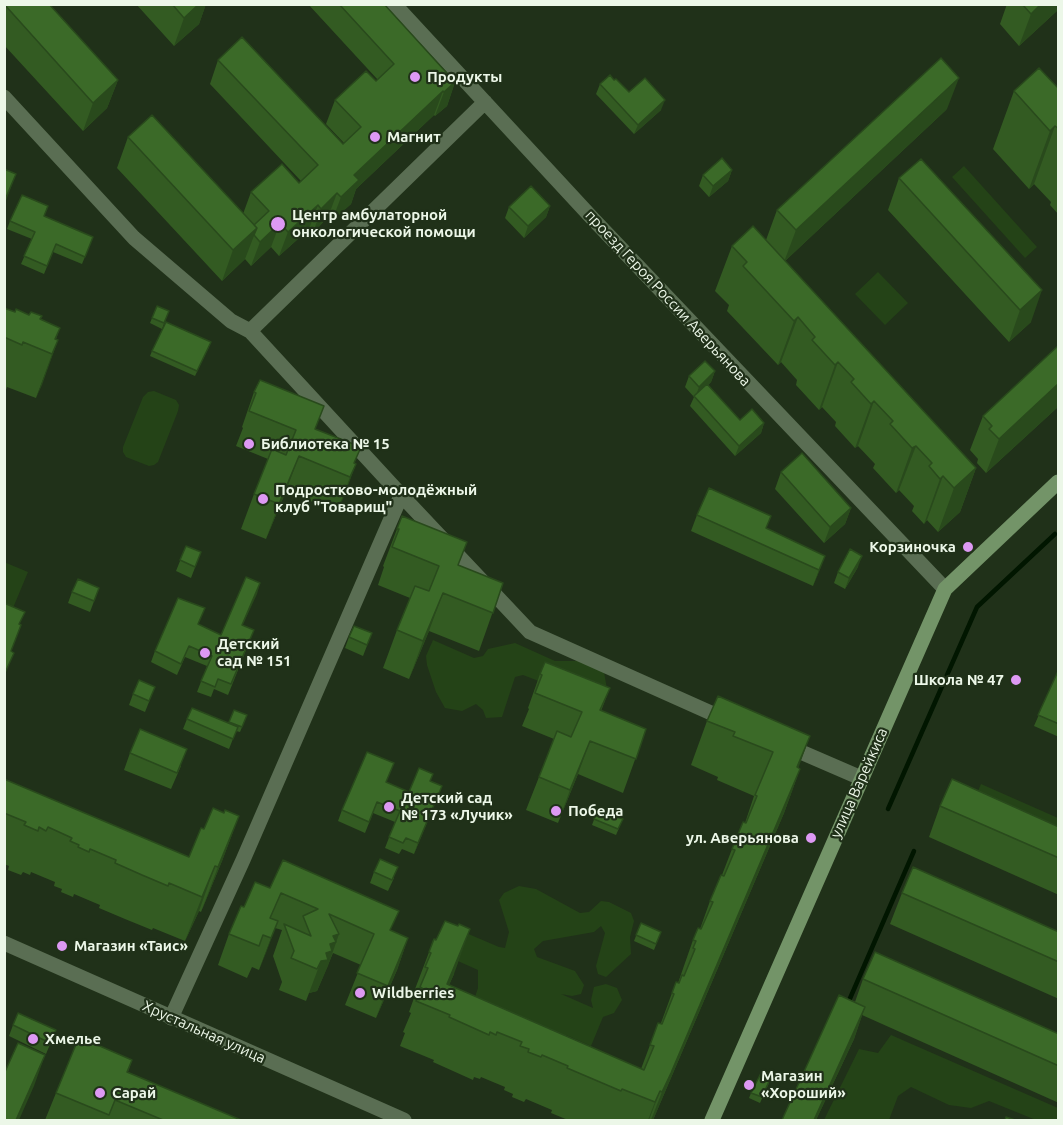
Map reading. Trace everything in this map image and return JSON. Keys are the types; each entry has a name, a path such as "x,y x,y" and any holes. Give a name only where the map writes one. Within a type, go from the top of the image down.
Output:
{"main road":[{"name":"улица Варейкиса","path":"712,1120 945,589 1059,482"}],"street":[{"name":"проезд Героя России Аверьянова","path":"394,4 885,528 945,589"},
{"path":"4,97 134,238 231,321 250,331 530,632 740,725"},
{"path":"250,331 484,102"},
{"path":"171,1017 243,860 402,496"},
{"path":"773,740 861,778"},
{"name":"Хрустальная улица","path":"4,943 404,1120"}],"green space":[{"path":"964,166 1037,247 1025,258 952,177"},
{"path":"878,272 908,303 885,325 855,294"},
{"path":"154,391 176,400 179,405 158,462 149,466 126,457 123,447 143,397 148,392"},
{"path":"4,562 28,572 8,620 5,618"},
{"path":"433,640 474,658 483,656 488,649 515,643 555,661 590,661 604,672 607,689 578,696 523,675 515,677 502,717 486,718 483,710 476,704 462,711 445,708 436,692 427,665 426,656"},
{"path":"981,784 1058,818 1058,843 972,805"},
{"path":"519,886 536,889 580,913 589,912 601,901 609,902 631,913 634,921 630,937 631,954 606,977 598,974 596,966 605,933 601,926 594,932 543,941 534,949 537,957 575,971 584,985 581,994 572,996 561,994 593,1008 591,1000 594,987 606,984 617,988 622,1000 614,1013 603,1017 591,1046 566,1035 559,1041 473,1003 478,988 478,970 431,949 432,941 452,927 505,948 509,932 499,900 504,893"},
{"path":"891,1035 1058,1108 1058,1120 1036,1120 989,1101 971,1108 949,1105 911,1087 898,1096 889,1120 824,1120 859,1049 878,1053"}],"building":[{"path":"4,4 49,4 118,80 93,103"},
{"path":"172,4 199,4 184,18"},
{"path":"339,4 384,4 455,82 354,175 359,180 341,197 337,193 321,209 318,205 288,232 280,223 260,242 254,235 257,228 254,225 269,211 251,192 282,164 299,183 318,165 218,60 242,37 343,144 361,127 335,100 366,71 376,81 394,64"},
{"path":"1022,4 1041,4 1031,14"},
{"path":"941,58 959,78 796,230 777,210"},
{"path":"1039,68 1059,89 1059,129 1055,126 1050,131 1014,91"},
{"path":"610,75 629,92 645,78 665,100 638,125 600,84"},
{"path":"152,115 257,228 233,250 128,137"},
{"path":"722,158 732,170 713,186 703,175"},
{"path":"921,159 1042,290 1020,310 899,178"},
{"path":"4,169 16,174 4,202"},
{"path":"531,186 550,206 528,226 509,207"},
{"path":"22,195 48,206 44,216 93,237 85,257 56,244 47,266 24,256 35,232 10,221"},
{"path":"753,226 976,468 954,488 943,476 940,479 929,466 932,463 916,446 912,448 890,424 893,421 874,401 871,404 851,382 854,379 838,362 835,365 812,340 815,337 798,317 794,321 743,266 747,262 732,246"},
{"path":"157,306 169,311 164,323 152,318"},
{"path":"4,308 15,312 16,309 29,315 31,312 42,316 40,319 60,328 52,354 4,337"},
{"path":"166,322 211,342 197,371 152,351"},
{"path":"1059,345 1059,383 999,439 989,429 992,426 983,416"},
{"path":"705,361 715,371 699,387 689,376"},
{"path":"260,380 324,406 315,429 361,447 350,477 299,456 279,504 254,494 272,449 286,455 296,430 249,411"},
{"path":"707,384 740,420 752,409 764,423 739,446 694,396"},
{"path":"802,453 851,508 830,527 781,472"},
{"path":"709,488 771,516 766,528 825,556 819,570 697,515"},
{"path":"402,516 467,542 458,565 503,583 493,613 443,593 423,641 397,630 415,586 429,591 439,566 392,547"},
{"path":"186,546 201,552 195,567 180,560"},
{"path":"850,549 862,556 849,578 838,572"},
{"path":"246,577 260,583 242,625 254,630 231,684 218,679 215,687 201,681 212,656 189,646 181,664 155,651 178,598 205,608 198,624 221,635"},
{"path":"78,579 99,588 94,601 72,592"},
{"path":"4,603 25,612 11,651 14,653 4,675"},
{"path":"354,626 372,633 367,645 349,637"},
{"path":"545,662 610,688 600,710 646,729 636,759 590,741 570,790 539,777 557,731 571,737 582,712 535,693"},
{"path":"1059,669 1059,724 1038,715"},
{"path":"139,680 155,687 149,701 133,694"},
{"path":"718,696 810,736 797,767 800,769 671,1073 655,1102 622,1089 621,1091 542,1055 541,1057 528,1052 529,1049 520,1046 522,1042 497,1032 496,1035 490,1032 489,1035 416,1001 428,968 425,967 434,939 436,940 445,921 458,926 459,924 470,929 447,984 644,1070 654,1046 650,1045 658,1023 662,1024 674,994 672,993 676,982 679,983 682,975 684,976 695,949 693,948 696,941 693,940 698,928 701,929 713,902 710,901 735,850 732,849 743,822 746,823 773,752 733,736 735,732 707,721"},
{"path":"192,708 238,727 233,739 187,719"},
{"path":"234,710 247,715 242,727 229,722"},
{"path":"140,729 187,749 177,773 130,753"},
{"path":"367,752 394,763 386,782 409,792 419,768 433,774 430,781 442,786 418,843 406,838 403,843 389,837 400,811 377,802 369,822 342,810"},
{"path":"4,779 189,857 201,828 204,829 213,808 239,816 218,867 215,866 202,897 142,875 90,849 89,852 78,847 79,845 70,841 72,838 48,827 46,831 39,827 38,831 24,825 26,822 4,813"},
{"path":"952,779 1059,827 1059,858 940,806"},
{"path":"598,809 623,819 618,829 594,819"},
{"path":"380,859 398,867 392,880 374,872"},
{"path":"283,860 399,911 390,930 408,938 388,986 357,973 374,934 329,914 339,934 333,936 336,942 330,944 332,951 326,953 328,960 321,961 317,969 291,958 294,951 284,924 311,936 303,916 318,909 281,893 270,918 278,921 271,938 263,935 259,946 229,934 255,882 270,888"},
{"path":"913,867 1059,932 1059,962 902,893"},
{"path":"641,923 661,932 656,944 636,935"},
{"path":"875,952 1059,1034 1059,1066 863,979"},
{"path":"839,995 865,1007 814,1120 782,1120"},
{"path":"18,1013 56,1030 50,1043 13,1025"},
{"path":"79,1037 132,1060 127,1072 241,1120 163,1120 115,1100 109,1115 56,1093"},
{"path":"18,1043 45,1055 16,1120 4,1120 4,1074"},
{"path":"761,1073 771,1077 762,1097 751,1093"}],"waterway":[{"path":"888,809 977,607 1055,534"},
{"path":"848,1003 914,851"}],"place":[{"name":"Продукты","path":"415,77"},
{"name":"Магнит","path":"375,137"},
{"name":"Центр амбулаторной онкологической помощи","path":"278,224"},
{"name":"Библиотека № 15","path":"249,444"},
{"name":"Подростково-молодёжный клуб \"Товарищ\"","path":"263,499"},
{"name":"Корзиночка","path":"968,547"},
{"name":"Детский сад № 151","path":"205,653"},
{"name":"Школа № 47","path":"1016,680"},
{"name":"Детский сад № 173 «Лучик»","path":"389,807"},
{"name":"Победа","path":"556,811"},
{"name":"ул. Аверьянова","path":"811,838"},
{"name":"Магазин «Таис»","path":"62,946"},
{"name":"Wildberries","path":"360,993"},
{"name":"Хмелье","path":"33,1039"},
{"name":"Магазин «Хороший»","path":"749,1085"},
{"name":"Сарай","path":"100,1093"}]}
